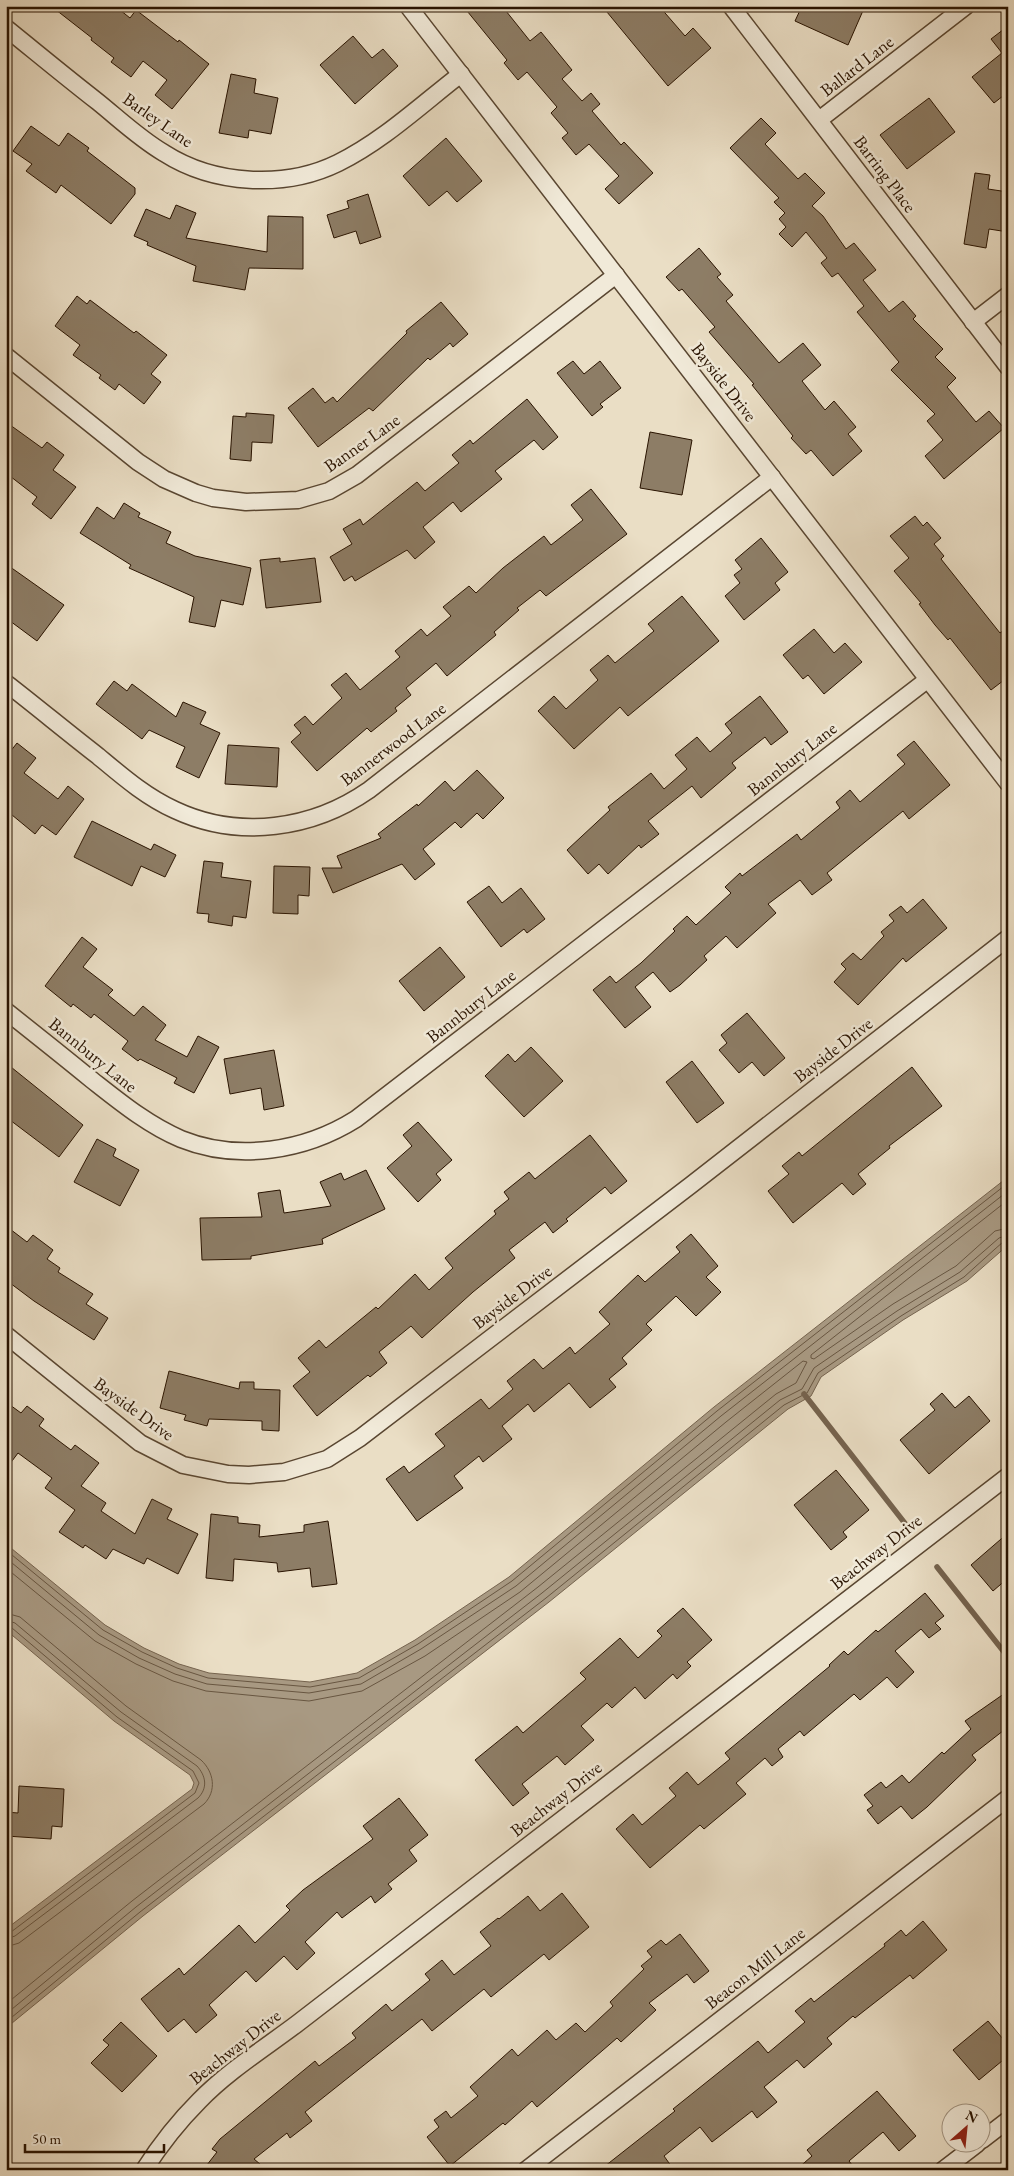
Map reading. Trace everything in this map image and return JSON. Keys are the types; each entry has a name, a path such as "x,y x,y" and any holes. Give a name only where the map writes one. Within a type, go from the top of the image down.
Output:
{"street":[{"name":"Bayside Drive","path":"408,6 1008,783"},
{"name":"Barring Place","path":"730,6 1008,367"},
{"name":"Ballard Lane","path":"819,120 966,6"},
{"name":"Barley Lane","path":"6,28 163,153 193,168 234,178 286,178 302,176 328,168 376,140 461,74"},
{"name":"Banner Lane","path":"6,356 138,462 164,479 213,498 263,502 298,500 329,491 357,475 616,275"},
{"path":"973,322 1008,295"},
{"name":"Bannerwood Lane","path":"6,683 134,786 176,811 206,822 235,827 282,825 314,818 343,806 369,790 772,477"},
{"name":"Bannbury Lane","path":"6,1010 123,1104 152,1124 182,1140 237,1151 275,1150 312,1142 327,1136 356,1119 927,680"},
{"name":"Bayside Drive","path":"6,1335 140,1443 183,1465 204,1470 249,1475 284,1472 327,1459 368,1432 691,1185 1008,938"},
{"name":"Beachway Drive","path":"144,2170 181,2120 199,2101 229,2075 1008,1476"},
{"name":"Beacon Mill Lane","path":"526,2170 1008,1798"},
{"path":"992,2132 1008,2120"},
{"path":"944,2170 964,2154"}],"water":[{"path":"1008,1177 1008,1245 967,1281 903,1320 821,1377 811,1396 788,1409 549,1602 143,1916 6,2028 6,1929 192,1789 194,1783 190,1775 114,1721 6,1630 6,1544 105,1625 144,1648 179,1664 209,1673 310,1682 357,1673 415,1640 509,1577 714,1407"}],"building":[{"path":"51,6 115,6 130,18 136,10 209,64 172,109 155,95 167,80 143,61 131,77 111,62 114,58 91,40 92,38"},
{"path":"463,6 502,6 530,41 541,32 572,70 562,79 582,101 591,93 600,104 592,111 621,145 624,142 653,173 619,204 605,189 619,176 589,144 576,155 562,138 568,133 551,113 557,107 527,72 518,80 504,63 507,60"},
{"path":"602,6 659,6 685,36 693,28 711,48 668,86"},
{"path":"802,6 865,6 848,45 795,21"},
{"path":"1008,26 1008,92 994,103 972,77 1002,53 991,39"},
{"path":"353,36 372,58 383,49 398,66 355,104 320,65"},
{"path":"231,74 256,79 254,93 278,98 271,134 249,130 248,138 219,133"},
{"path":"929,98 955,132 907,169 880,135"},
{"path":"761,118 776,133 765,144 798,179 805,173 825,193 812,206 823,216 846,249 854,243 876,270 863,280 889,312 903,301 916,316 913,319 943,349 935,357 956,378 947,387 976,422 989,411 1004,428 944,479 925,456 943,440 927,421 935,414 891,370 899,362 857,312 864,306 838,273 832,277 821,263 827,258 806,232 792,247 779,234 786,227 779,219 785,213 774,202 779,198 730,148"},
{"path":"31,126 59,146 68,133 89,148 87,151 135,188 135,194 111,224 61,185 56,193 26,171 32,164 13,151"},
{"path":"446,138 482,181 457,202 447,191 429,206 403,176"},
{"path":"975,173 990,175 988,189 1008,192 1008,232 989,229 986,248 964,244"},
{"path":"368,194 381,237 360,244 356,231 334,238 327,215 349,208 347,201"},
{"path":"176,205 196,213 186,238 267,252 268,216 303,217 303,269 249,268 245,290 193,281 196,266 147,245 148,242 134,236 146,209 170,219"},
{"path":"699,248 721,274 717,277 733,295 726,301 779,363 803,343 821,365 802,381 825,410 834,401 856,427 848,434 862,451 833,476 811,450 806,454 791,438 793,436 752,385 754,384 709,332 715,327 682,289 679,291 666,277"},
{"path":"77,296 87,304 90,300 134,333 136,331 167,355 151,374 161,382 144,404 119,384 115,390 99,378 101,375 73,355 80,345 55,326"},
{"path":"441,302 468,334 453,347 450,343 430,360 428,358 373,411 369,408 318,447 288,408 313,388 325,403 333,397 337,402 407,333 406,331"},
{"path":"573,361 584,374 600,361 621,388 600,404 603,407 592,416 557,373"},
{"path":"527,399 558,437 543,450 534,440 495,471 502,479 461,512 453,502 423,527 435,542 415,559 407,550 355,581 352,576 344,581 330,557 352,544 343,529 360,519 363,525 417,482 425,491 459,463 452,455 470,440 473,444"},
{"path":"246,413 274,415 272,443 252,442 251,461 230,459 233,416 246,417"},
{"path":"6,422 42,448 47,442 64,455 53,470 76,487 51,519 32,504 37,497 6,473"},
{"path":"650,432 692,440 682,495 640,488"},
{"path":"591,489 627,534 546,596 540,590 517,608 519,610 494,632 496,635 447,676 436,663 406,688 411,695 395,708 397,711 371,732 367,728 317,771 291,742 301,733 294,725 305,716 313,725 342,698 331,685 346,673 360,690 400,657 395,651 421,629 427,636 451,616 443,607 469,586 476,593 503,568 544,536 551,545 583,520 571,505"},
{"path":"124,503 140,513 138,517 171,532 166,543 195,556 251,568 243,605 221,600 215,627 189,622 194,597 129,568 131,565 80,533 97,507 114,519"},
{"path":"915,516 923,526 927,522 941,538 934,544 944,556 941,559 1000,633 1008,627 1008,677 991,690 950,638 948,640 935,625 919,604 921,603 894,571 909,558 890,536"},
{"path":"761,538 788,572 775,583 780,590 744,620 725,596 740,583 734,575 742,569 735,560"},
{"path":"280,558 280,562 315,558 321,602 266,608 260,560"},
{"path":"6,564 64,605 37,641 6,618"},
{"path":"682,596 719,641 628,716 620,707 574,749 538,711 554,696 566,709 598,680 590,670 608,655 615,663 654,631 648,624"},
{"path":"814,629 834,653 845,643 862,662 824,694 808,675 803,679 783,655"},
{"path":"114,681 127,691 132,684 176,717 183,702 206,712 200,724 220,733 199,778 176,767 185,747 149,730 142,739 96,704"},
{"path":"760,696 788,732 771,745 765,737 732,763 736,768 701,798 692,786 648,821 659,834 641,848 639,845 608,874 599,864 588,874 567,850 610,810 608,807 651,773 664,789 687,769 675,755 697,737 710,752 732,733 725,724"},
{"path":"914,741 950,785 909,819 903,811 827,873 832,880 812,895 800,880 768,904 776,913 737,948 726,936 704,956 707,960 670,992 653,972 635,987 651,1007 625,1028 593,990 610,976 616,983 641,963 675,931 673,929 687,916 696,925 731,893 725,887 740,873 742,876 797,834 801,840 840,808 836,802 850,790 860,802 905,764 897,755"},
{"path":"17,743 36,758 24,773 58,799 68,786 84,799 56,835 42,825 35,834 6,810 6,757"},
{"path":"228,745 279,748 277,787 225,784"},
{"path":"477,770 504,798 483,819 477,813 461,828 455,822 423,849 435,864 415,880 402,864 333,893 322,868 342,868 337,856 381,838 378,834 417,804 418,806 445,781 454,791"},
{"path":"92,821 151,850 154,844 176,855 165,877 141,866 132,886 74,857"},
{"path":"204,861 223,863 221,877 251,881 246,918 233,916 232,926 208,922 209,914 197,913"},
{"path":"274,866 310,867 309,896 298,895 298,914 273,913"},
{"path":"489,886 502,903 521,888 545,919 527,933 524,929 501,947 467,902"},
{"path":"923,899 947,928 906,962 903,958 858,1005 834,982 846,969 841,964 853,953 861,960 884,936 881,932 894,921 889,915 901,906 907,913"},
{"path":"82,937 97,949 83,967 113,990 108,995 134,1016 143,1006 166,1025 155,1040 187,1057 198,1036 219,1047 194,1093 174,1083 177,1078 140,1059 138,1061 122,1049 128,1041 94,1014 91,1018 73,1004 71,1007 45,986"},
{"path":"440,947 465,977 424,1011 399,981"},
{"path":"747,1013 785,1058 764,1076 752,1062 739,1073 719,1050 727,1043 721,1035"},
{"path":"531,1047 563,1081 524,1117 485,1076 508,1054 515,1062"},
{"path":"274,1050 284,1106 264,1110 261,1088 230,1094 224,1059"},
{"path":"692,1061 724,1103 697,1123 666,1082"},
{"path":"6,1063 83,1125 59,1157 6,1117"},
{"path":"912,1067 942,1106 889,1146 890,1148 858,1174 866,1184 853,1195 842,1183 793,1223 768,1191 789,1174 782,1166 799,1152 802,1156"},
{"path":"418,1122 452,1160 436,1174 441,1180 418,1202 387,1168 412,1146 403,1135"},
{"path":"590,1135 627,1181 611,1194 605,1187 566,1219 568,1221 553,1233 545,1222 509,1250 515,1258 473,1292 422,1338 411,1326 379,1352 387,1363 370,1377 368,1375 317,1416 293,1386 310,1372 298,1358 319,1340 326,1348 376,1307 378,1309 415,1274 429,1290 453,1268 445,1258 496,1214 494,1211 509,1199 504,1192 529,1172 535,1179"},
{"path":"97,1139 116,1149 113,1156 139,1170 120,1206 74,1182"},
{"path":"366,1170 385,1209 322,1239 323,1244 251,1256 251,1259 202,1260 200,1218 262,1217 258,1193 280,1190 284,1213 331,1206 320,1182 341,1173 344,1180"},
{"path":"6,1226 27,1242 33,1235 53,1250 47,1259 60,1268 58,1272 93,1294 86,1304 108,1318 94,1340 34,1301 6,1280"},
{"path":"691,1234 718,1266 706,1277 721,1292 696,1316 676,1296 646,1324 652,1330 622,1358 627,1364 609,1379 616,1387 590,1408 569,1383 534,1412 528,1404 502,1426 512,1439 483,1462 479,1456 454,1476 463,1488 417,1521 386,1479 404,1466 409,1473 445,1446 435,1434 481,1399 489,1409 513,1389 507,1381 534,1359 543,1369 570,1347 575,1354 610,1324 599,1312 638,1275 645,1282 680,1252 676,1247"},
{"path":"169,1371 239,1389 240,1382 254,1382 254,1389 280,1390 279,1431 262,1430 262,1421 209,1419 207,1426 184,1420 186,1415 160,1408"},
{"path":"942,1393 955,1408 969,1396 990,1421 929,1474 900,1440 935,1410 930,1404"},
{"path":"6,1402 21,1413 27,1406 44,1419 39,1426 71,1450 75,1445 99,1463 81,1486 106,1503 101,1511 135,1534 152,1499 172,1509 167,1519 198,1534 178,1574 147,1558 144,1564 113,1549 106,1559 85,1545 83,1548 59,1532 75,1510 45,1488 52,1478 18,1453 6,1469"},
{"path":"836,1470 869,1510 843,1532 847,1537 831,1550 794,1505"},
{"path":"211,1514 238,1517 238,1523 260,1525 259,1537 304,1532 304,1525 328,1521 337,1584 312,1587 310,1568 278,1572 277,1563 234,1559 233,1581 206,1578"},
{"path":"1008,1533 1008,1578 993,1591 971,1565"},
{"path":"925,1593 944,1616 935,1623 941,1629 929,1638 921,1629 895,1651 914,1672 897,1688 887,1677 860,1700 854,1694 804,1736 800,1731 778,1749 783,1757 772,1766 765,1758 736,1783 746,1794 704,1829 700,1825 650,1868 616,1829 633,1814 642,1825 676,1796 669,1788 687,1772 698,1785 730,1759 725,1753 830,1666 844,1651 848,1655 876,1630 878,1632"},
{"path":"683,1608 712,1640 687,1662 691,1666 677,1679 673,1674 645,1699 635,1687 612,1708 607,1703 581,1726 594,1740 565,1765 557,1756 522,1784 529,1793 513,1806 475,1760 517,1726 523,1733 586,1679 580,1673 620,1638 638,1658 662,1636 657,1631"},
{"path":"1008,1691 1008,1727 972,1755 976,1760 912,1819 901,1806 878,1824 867,1810 873,1806 864,1795 881,1782 886,1788 902,1775 909,1783 942,1752 944,1754 971,1729 965,1721"},
{"path":"19,1786 64,1789 62,1827 52,1826 51,1839 6,1836 6,1812 18,1813"},
{"path":"399,1798 428,1835 409,1850 417,1861 388,1884 392,1889 375,1903 371,1896 342,1918 337,1912 305,1942 315,1953 297,1970 284,1956 256,1982 246,1971 209,2005 217,2015 196,2033 184,2019 168,2032 141,1999 179,1968 184,1975 239,1925 255,1943 290,1910 286,1906 303,1890 373,1839 363,1826"},
{"path":"562,1893 589,1927 549,1960 544,1954 491,1997 484,1989 432,2031 422,2019 305,2112 312,2121 290,2138 287,2133 254,2159 267,2170 203,2170 217,2152 212,2149 220,2139 315,2061 319,2066 356,2038 352,2033 386,2004 392,2011 430,1980 425,1974 442,1960 454,1975 491,1946 480,1932 498,1918 528,1896 540,1911"},
{"path":"923,1921 947,1950 913,1979 910,1975 855,2018 853,2016 827,2038 832,2044 804,2068 797,2060 764,2087 777,2102 757,2118 752,2111 712,2142 700,2127 664,2156 674,2170 600,2170 675,2111 673,2109 758,2041 768,2053 805,2022 795,2011 811,1998 814,2002 885,1946 884,1944 901,1930 906,1936"},
{"path":"680,1934 709,1971 694,1983 687,1974 649,2003 656,2010 621,2042 617,2038 537,2107 532,2101 505,2125 503,2123 450,2166 427,2137 439,2127 434,2120 446,2111 451,2118 478,2096 470,2087 512,2049 518,2056 547,2030 556,2040 576,2023 585,2032 613,2006 610,2002 644,1969 641,1966 652,1957 647,1951 661,1940 666,1945"},
{"path":"988,2021 1008,2045 1008,2056 979,2080 953,2050"},
{"path":"121,2022 157,2056 122,2092 91,2063 109,2045 103,2040"},
{"path":"877,2091 916,2136 899,2151 883,2132 849,2161 856,2170 796,2170 812,2156 807,2150"}],"waterway":[{"path":"804,1394 907,1526"},
{"path":"937,1567 1008,1657"}]}
